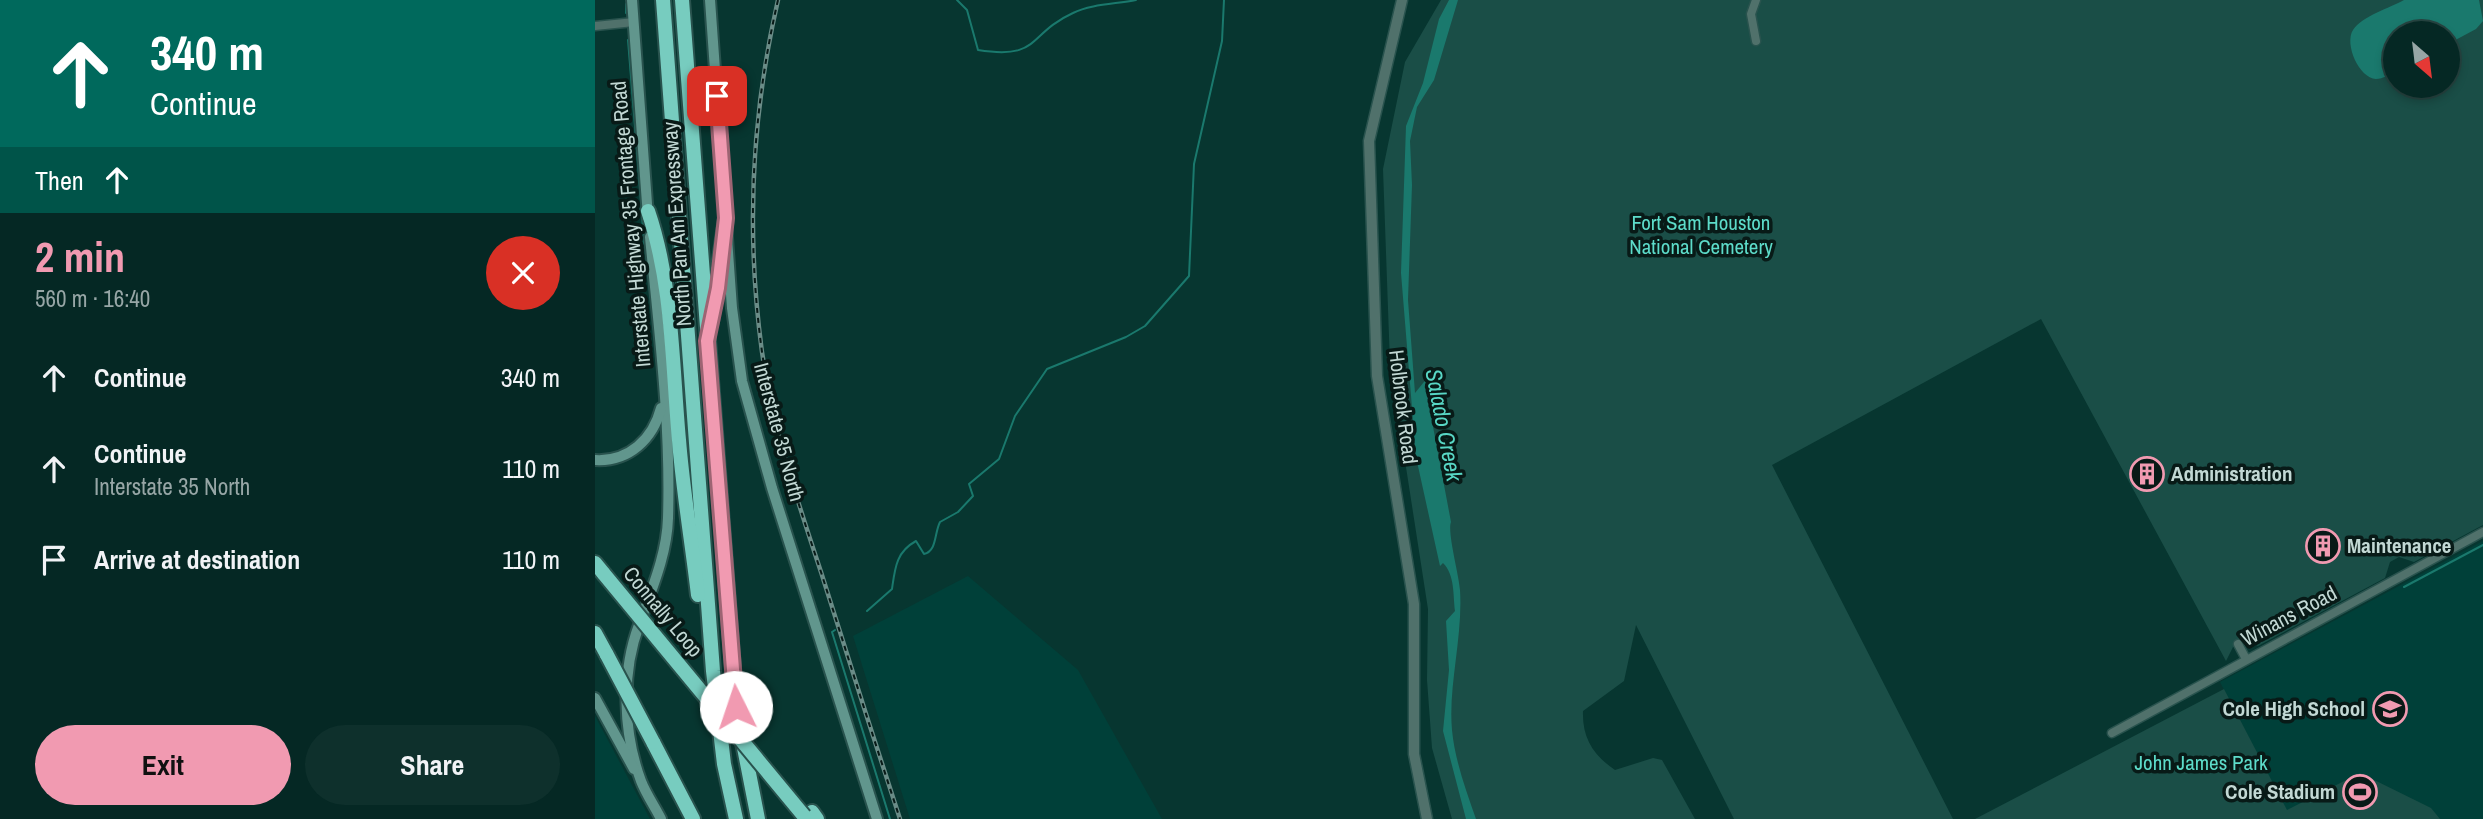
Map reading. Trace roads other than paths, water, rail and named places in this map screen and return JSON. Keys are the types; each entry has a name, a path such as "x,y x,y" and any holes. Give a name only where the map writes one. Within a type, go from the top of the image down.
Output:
{"highway":[{"name":"North Pan Am Expressway","path":"663,0 713,671 724,764 735,818"},
{"name":"North Pan Am Expressway","path":"682,0 736,707 758,819"},
{"path":"648,211 658,244 667,299 679,443 714,736 735,818"},
{"path":"707,341 718,288 726,218"},
{"name":"Connally Loop","path":"599,568 810,816"},
{"path":"595,633 693,819"}],"main road":[{"path":"632,0 634,22"},
{"name":"Interstate 35 North","path":"710,0 732,309 751,422 877,819"},
{"name":"Interstate Highway 35 Frontage Road","path":"634,22 664,398"},
{"path":"595,460 618,458 637,449 657,424 664,398"},
{"path":"641,781 629,726 627,670 637,628 660,567 669,522 664,398"},
{"path":"595,698 661,819"}],"street":[{"name":"Holbrook Road","path":"1402,0 1369,141 1377,376 1414,604 1413,740 1418,781 1427,819"},
{"path":"1756,0 1751,14 1756,41"},
{"path":"595,26 634,22"},
{"name":"Winans Road","path":"2112,733 2483,532"},
{"path":"2238,644 2246,659"}],"waterway":[{"path":"957,0 967,10 978,50 998,52 1024,48 1058,21 1080,10 1136,0"},
{"path":"867,611 892,589 896,567 904,550 916,541 924,554 928,552 933,546 940,522 958,512 973,496 969,484 999,459 1015,416 1047,369 1126,337 1145,326 1189,276 1194,164 1222,41 1224,0"},
{"path":"626,4 626,13"},
{"path":"628,40 641,201"},
{"path":"642,215 644,244"},
{"path":"2404,587 2483,545"},
{"path":"835,630 832,632 890,819"}],"railway":[{"path":"778,0 762,88 754,176 754,264 762,352 772,408 795,491 900,819"}],"place":[{"name":"Administration","path":"2147,474"},
{"name":"Maintenance","path":"2323,546"},
{"name":"Cole High School","path":"2390,709"},
{"name":"Cole Stadium","path":"2360,792"}],"park label":[{"name":"Fort Sam Houston National Cemetery","path":"1701,235"},
{"name":"John James Park","path":"2201,763"}],"water label":[{"name":"Salado Creek","path":"1444,425"}]}
